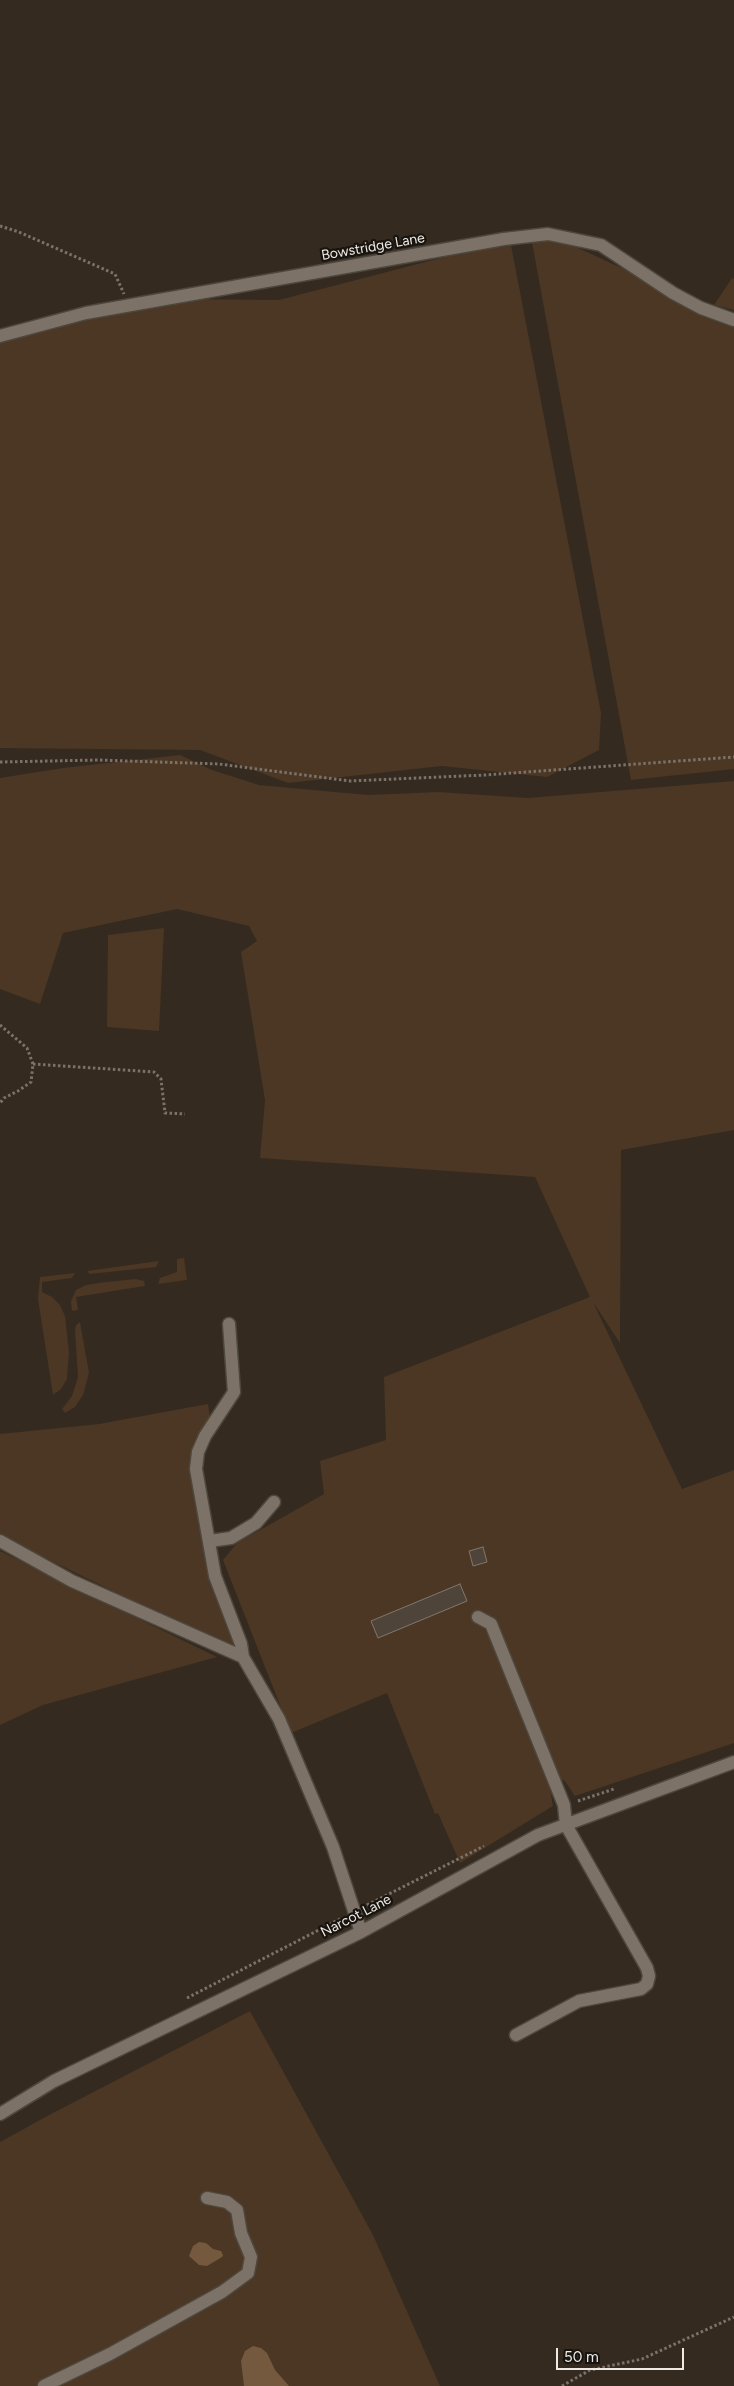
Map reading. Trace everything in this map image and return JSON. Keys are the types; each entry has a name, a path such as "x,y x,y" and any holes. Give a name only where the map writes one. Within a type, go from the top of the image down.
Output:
{"street":[{"name":"Bowstridge Lane","path":"0,336 86,314 504,239 548,234 601,245 674,293 701,308 734,320"},
{"path":"229,1324 234,1392 205,1436 198,1452 196,1469 216,1576 243,1657 279,1719 333,1847 360,1932"},
{"path":"210,1541 231,1538 256,1524 274,1502"},
{"path":"0,1541 72,1581 243,1657"},
{"path":"478,1616 491,1624 564,1806 566,1825 647,1968 649,1980 644,1987 638,1990 578,2001 516,2035"},
{"name":"Narcot Lane","path":"0,2114 54,2081 360,1932 538,1835 734,1762"},
{"path":"44,2386 110,2354 222,2292 248,2273 251,2257 241,2233 237,2210 227,2202 207,2198"}],"path":[{"path":"0,226 19,232 115,274 129,306"},
{"path":"0,762 98,760 219,764 350,782 495,775 734,757"},
{"path":"0,1025 27,1048 33,1064 31,1082 4,1098 0,1104"},
{"path":"33,1064 154,1072 161,1079 165,1113 185,1114"},
{"path":"562,2386 590,2370 642,2359 734,2317"}],"shaded area":[{"path":"548,234 734,320 734,769 631,780 531,237"},
{"path":"510,240 601,713 599,750 547,777 442,766 288,783 200,750 0,748 0,336 175,299 279,300"},
{"path":"732,278 734,279 734,310 714,305"},
{"path":"180,755 212,770 259,785 368,795 438,792 528,798 734,781 734,1130 621,1150 620,1343 593,1302 682,1489 734,1470 734,1743 575,1796 564,1780 549,1783 553,1806 460,1863 438,1813 435,1814 387,1693 291,1733 223,1560 237,1543 324,1494 320,1461 386,1440 384,1377 590,1297 535,1177 260,1158 265,1100 241,952 257,941 249,926 177,909 63,933 40,1004 0,989 0,778 63,768"},
{"path":"164,928 159,1031 107,1027 108,935"},
{"path":"184,1258 187,1280 158,1284 160,1278 177,1272 177,1259"},
{"path":"159,1261 156,1267 90,1274 87,1271"},
{"path":"75,1273 72,1278 42,1282 42,1292 52,1297 60,1305 65,1316 69,1352 67,1379 61,1389 53,1395 38,1299 40,1277"},
{"path":"136,1279 144,1281 145,1286 76,1297 78,1310 72,1311 71,1301 76,1290 86,1285"},
{"path":"80,1322 89,1373 83,1395 75,1407 65,1413 62,1409 72,1396 78,1377 75,1331 76,1325"},
{"path":"208,1404 210,1418 193,1458 237,1647 230,1648 0,1536 0,1434 99,1424"},
{"path":"0,1551 217,1657 43,1705 0,1725"},
{"path":"250,2011 373,2235 440,2386 0,2386 0,2142"},
{"path":"199,2242 206,2243 213,2249 221,2251 222,2257 207,2266 199,2265 189,2256 193,2246"},
{"path":"253,2346 261,2348 267,2353 275,2370 289,2386 244,2386 241,2361 245,2351"}],"building":[{"path":"483,1547 487,1562 473,1566 469,1551"},
{"path":"460,1584 467,1601 378,1638 371,1621"}]}
